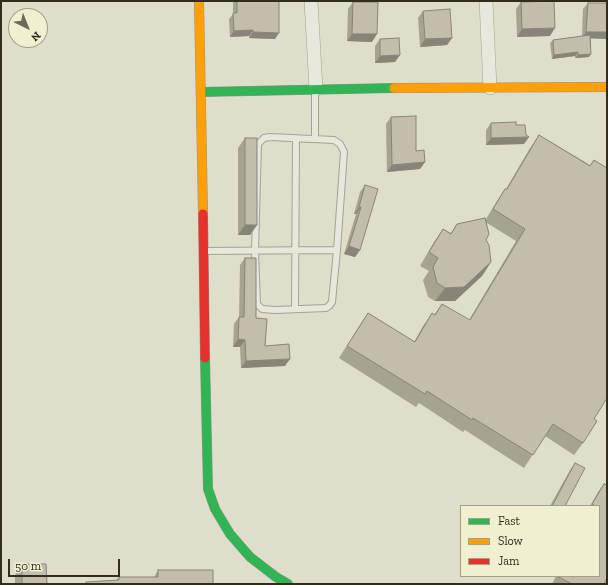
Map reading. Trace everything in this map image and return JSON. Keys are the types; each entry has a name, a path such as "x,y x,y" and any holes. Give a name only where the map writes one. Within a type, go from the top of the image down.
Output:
{"street":[{"path":"199,1 208,489 215,510 230,534 250,557 276,577 288,584"},
{"path":"311,1 316,90"},
{"path":"486,1 490,88"},
{"path":"201,92 607,87"}],"lane":[{"path":"315,139 316,90"},
{"path":"270,137 315,139 334,140 340,144 344,152 332,302 326,308 275,310 262,309 257,304 255,251 258,144 264,138 270,137"},
{"path":"295,309 296,138"},
{"path":"203,251 337,250"}],"building":[{"path":"237,1 279,1 279,33 253,32 253,30 234,31 233,13 237,13"},
{"path":"554,1 555,28 522,29 521,2"},
{"path":"353,2 378,2 377,34 352,34"},
{"path":"588,3 607,3 607,32 586,32"},
{"path":"450,9 452,38 425,39 423,11"},
{"path":"590,35 591,54 578,55 578,52 554,55 553,40"},
{"path":"399,38 400,55 380,56 380,39"},
{"path":"416,116 416,151 424,150 425,162 392,165 391,117"},
{"path":"516,122 516,125 525,125 526,135 529,137 491,138 491,123"},
{"path":"539,135 590,166 594,160 607,168 607,398 594,419 597,421 583,443 553,424 533,455 473,418 472,420 427,391 425,394 347,346 368,313 415,342 432,313 435,315 442,304 470,320 525,229 493,209 505,189 507,189"},
{"path":"245,138 257,138 257,225 245,225"},
{"path":"365,185 378,189 360,250 349,246 361,207 359,207"},
{"path":"485,218 489,234 486,240 489,245 491,262 464,287 445,288 437,283 433,267 438,258 429,252 443,229 451,234 457,224"},
{"path":"245,258 256,258 256,318 267,319 265,346 289,344 290,359 246,361 245,340 238,339 239,317 244,317"},
{"path":"575,463 585,468 566,505 553,505"},
{"path":"604,484 607,485 607,578 604,584 572,584 559,577 600,577 600,505 592,504"},
{"path":"22,564 46,564 47,584 22,584"},
{"path":"158,570 213,570 213,584 86,584 86,582 119,580 119,577 158,577"}],"traffic: fast":[{"path":"201,92 394,88"},
{"path":"205,358 208,489 215,509 230,534 250,557 276,577 288,584"}],"traffic: slow":[{"path":"199,1 203,214"},
{"path":"394,88 607,87"}],"traffic: jam":[{"path":"203,214 205,358"}]}
